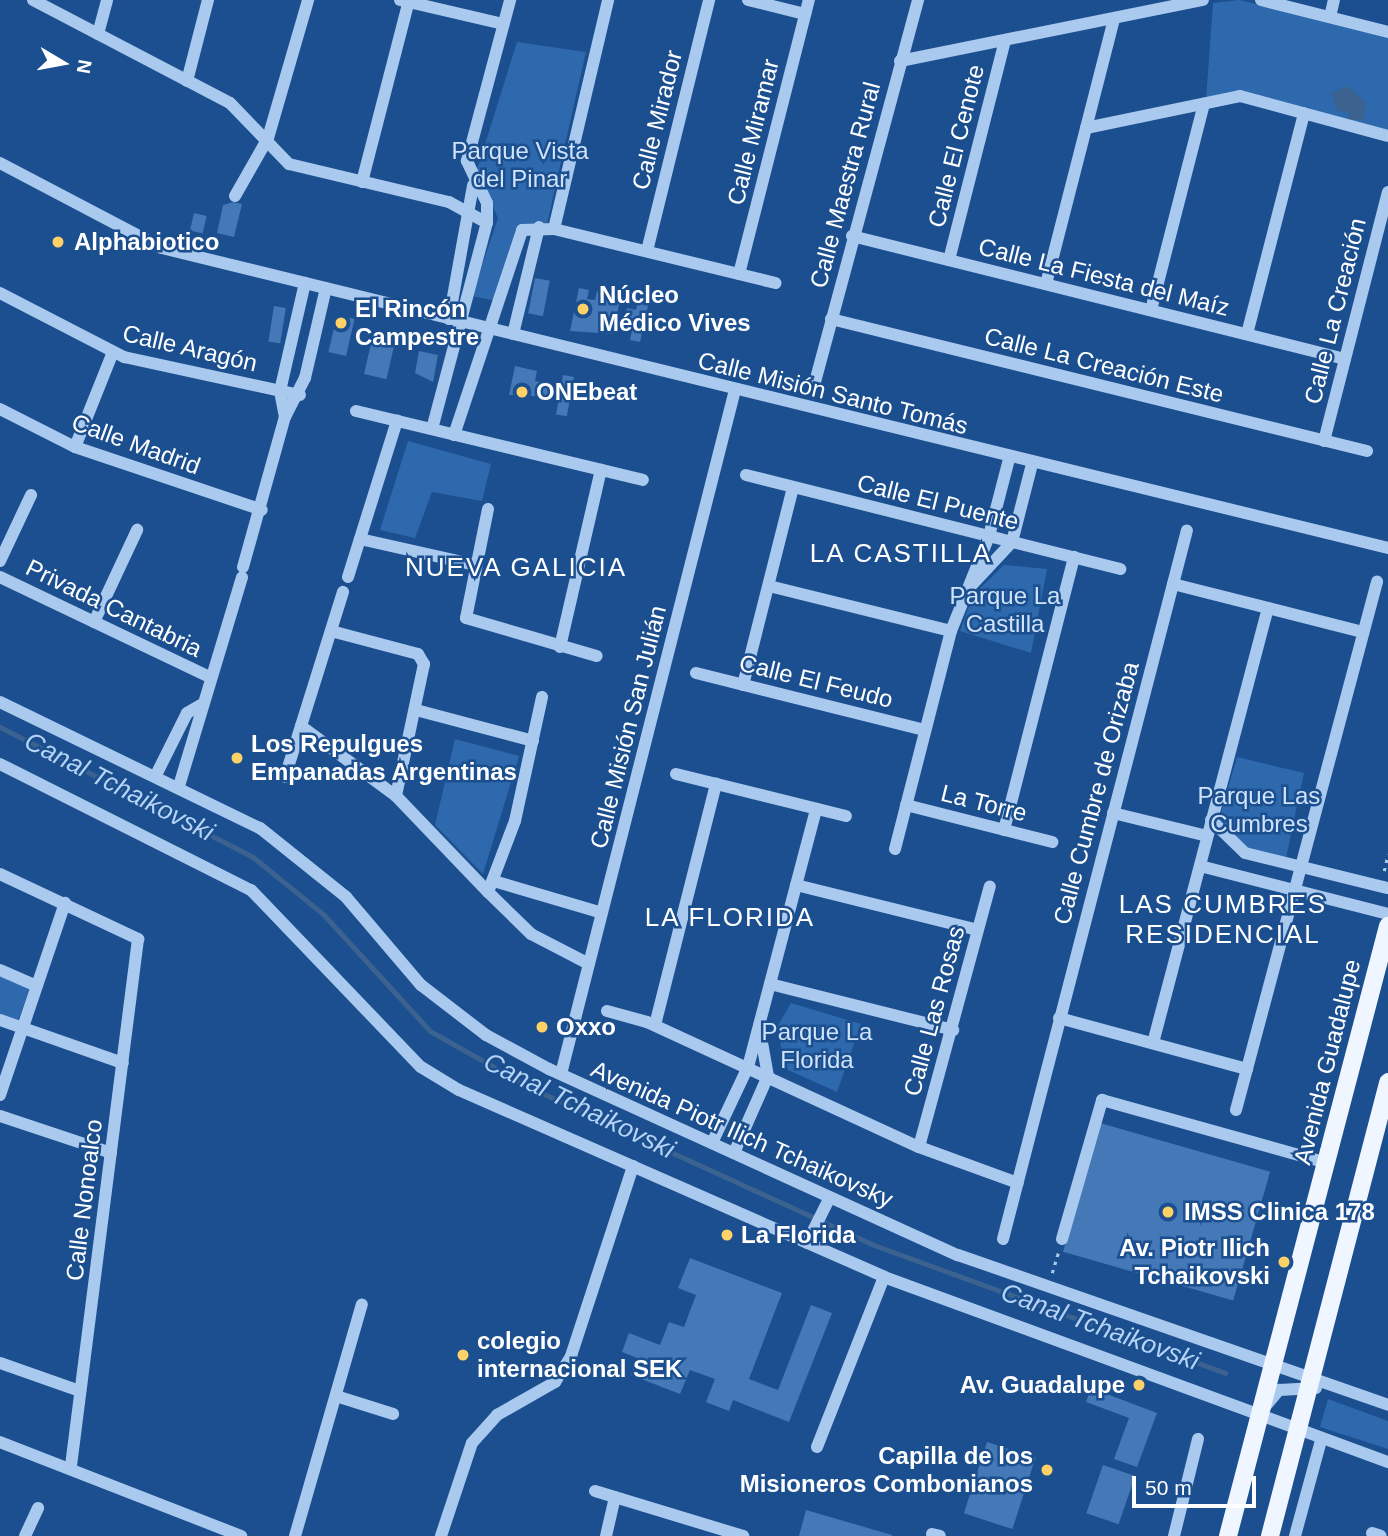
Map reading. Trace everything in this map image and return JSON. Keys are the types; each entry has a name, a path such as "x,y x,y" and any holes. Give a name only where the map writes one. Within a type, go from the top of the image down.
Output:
{"main road":[{"name":"Avenida Guadalupe","path":"1228,1536 1275,1366 1388,926"},
{"path":"1270,1536 1388,1082"}],"street":[{"path":"33,0 230,103 268,138 289,164 470,209 487,223"},
{"path":"98,34 107,0"},
{"path":"187,81 208,0"},
{"path":"234,196 268,138 308,0"},
{"path":"449,319 473,185 467,161 510,0"},
{"path":"554,229 608,0"},
{"name":"Calle Mirador","path":"647,251 709,0"},
{"path":"748,0 805,14"},
{"name":"Calle Miramar","path":"739,274 809,0"},
{"name":"Calle Maestra Rural","path":"815,382 852,236 918,0"},
{"path":"900,61 1202,0"},
{"path":"1261,0 1388,32"},
{"path":"1329,17 1334,0"},
{"path":"362,182 406,1 503,24"},
{"path":"1046,284 1114,19"},
{"name":"Calle El Cenote","path":"949,260 1005,41"},
{"path":"1086,128 1240,96 1388,136"},
{"path":"1151,310 1204,104"},
{"path":"1247,334 1304,113"},
{"name":"Calle Misión Santo Tomás","path":"0,163 162,248 1009,459 1388,548"},
{"path":"432,429 463,322 487,223 487,203 473,185"},
{"name":"Calle La Creación","path":"1324,441 1388,192"},
{"path":"513,334 540,227"},
{"path":"454,435 522,230 540,227 554,229 775,283"},
{"name":"Calle La Fiesta del Maíz","path":"852,236 1345,359"},
{"path":"285,417 280,391 305,283"},
{"path":"179,786 201,705 262,510 285,417 300,395 326,288"},
{"name":"Calle Aragón","path":"0,293 113,352 300,395"},
{"name":"Calle La Creación Este","path":"831,319 1367,451"},
{"path":"75,447 113,352"},
{"name":"Calle Misión San Julián","path":"561,1074 735,390"},
{"name":"Calle Madrid","path":"0,409 75,447 262,510"},
{"path":"356,411 643,480"},
{"path":"348,577 397,421"},
{"path":"895,849 951,631 989,536 1009,459"},
{"path":"966,590 1012,541 1032,464"},
{"path":"560,647 601,470"},
{"name":"Calle El Puente","path":"746,475 1120,569"},
{"path":"744,685 793,487"},
{"path":"0,562 31,495"},
{"path":"488,509 466,618 597,656"},
{"path":"94,622 137,530"},
{"name":"Calle Cumbre de Orizaba","path":"1003,1239 1187,530"},
{"path":"360,539 475,565"},
{"path":"1004,830 1074,557"},
{"name":"Privada Cantabria","path":"0,577 210,677"},
{"path":"1236,1110 1377,582"},
{"path":"1173,584 1363,632"},
{"path":"769,586 951,631"},
{"path":"285,777 343,592"},
{"path":"1153,1043 1268,608"},
{"path":"331,631 418,654 424,676 397,796"},
{"name":"Calle El Feudo","path":"696,673 925,730"},
{"path":"493,887 533,741 542,697"},
{"name":"Avenida Piotr Ilich Tchaikovsky","path":"0,702 179,786 285,846 345,897 421,985 486,1035 561,1074 958,1255 1275,1366 1309,1382 1388,1405"},
{"path":"156,775 187,713 201,705"},
{"path":"416,710 533,741"},
{"path":"301,726 397,796 493,887 531,934 589,964"},
{"path":"0,764 251,890 421,1067 633,1166 884,1277 1261,1414 1321,1440 1388,1462"},
{"path":"676,774 846,817"},
{"path":"654,1025 716,784"},
{"name":"La Torre","path":"906,805 1052,842"},
{"path":"712,1143 748,1067 816,809"},
{"path":"1113,813 1207,836"},
{"path":"1212,820 1245,853 1388,888"},
{"path":"1239,875 1245,853"},
{"path":"1200,866 1295,888 1388,914"},
{"path":"0,874 65,903 0,1095"},
{"path":"796,885 978,930"},
{"name":"Calle Las Rosas","path":"919,1147 990,886"},
{"path":"493,887 602,913"},
{"name":"Calle Nonoalco","path":"65,903 138,939 71,1466"},
{"path":"0,970 37,986"},
{"path":"770,984 953,1030"},
{"path":"607,1012 654,1025 919,1147 1018,1183"},
{"path":"1059,1018 1247,1069"},
{"path":"0,1020 123,1063"},
{"path":"734,1153 768,1076 759,1026"},
{"path":"1062,1239 1102,1100 1327,1163"},
{"path":"0,1116 111,1153"},
{"path":"441,1536 472,1443 497,1415 555,1382 571,1356 633,1166"},
{"path":"807,1243 830,1197"},
{"path":"817,1447 884,1277"},
{"path":"295,1536 362,1304"},
{"path":"0,1363 80,1391"},
{"path":"1261,1414 1279,1390 1309,1382"},
{"path":"336,1396 393,1414"},
{"path":"1174,1536 1198,1438"},
{"path":"1295,1536 1321,1440"},
{"path":"0,1442 71,1466 242,1536"},
{"path":"595,1491 743,1536"},
{"path":"606,1536 615,1497"},
{"path":"30,1535 38,1508"}],"path":[{"path":"1049,1286 1062,1239"}],"green space":[{"path":"1239,0 1388,35 1388,130 1259,98 1206,100 1213,3"},
{"name":"Parque Vista del Pinar","path":"517,42 586,52 547,224 531,226 496,301 472,296 498,218 477,170"},
{"path":"408,441 491,464 482,501 432,492 415,538 380,530"},
{"name":"Parque La Castilla","path":"1004,565 1047,569 1031,653 960,631 973,595"},
{"path":"455,739 519,756 483,874 435,825"},
{"name":"Parque Las Cumbres","path":"1237,757 1304,773 1286,858 1246,850 1219,819"},
{"path":"0,975 30,987 18,1021 0,1014"},
{"name":"Parque La Florida","path":"791,1003 861,1024 837,1092 788,1070 776,1029"},
{"path":"1328,1399 1388,1421 1388,1449 1320,1427"}],"shaded area":[{"path":"1347,86 1366,103 1363,120 1347,120 1349,113 1337,110 1331,93"}],"building":[{"path":"233,202 242,204 234,237 217,233 223,205"},
{"path":"194,213 207,216 203,233 190,231"},
{"path":"535,278 550,281 543,316 528,313"},
{"path":"579,288 589,290 587,299 595,300 597,291 610,294 608,301 620,300 613,334 570,331"},
{"path":"639,298 649,301 640,342 630,340 632,330 622,331 627,308 636,310"},
{"path":"274,306 286,308 280,343 268,342"},
{"path":"337,315 355,319 346,356 328,352"},
{"path":"373,335 395,340 386,379 364,374"},
{"path":"419,351 438,355 433,382 415,373"},
{"path":"515,366 537,371 535,381 558,386 556,397 509,395"},
{"path":"563,375 574,377 567,416 556,414"},
{"name":"IMSS Clinica 178","path":"1100,1123 1270,1172 1233,1301 1063,1252"},
{"path":"690,1258 782,1293 749,1379 778,1390 811,1305 832,1313 789,1422 733,1400 729,1411 706,1402 715,1379 690,1370 680,1394 631,1375 637,1358 622,1352 629,1333 660,1345 669,1322 684,1327 696,1295 678,1288"},
{"path":"1091,1388 1157,1413 1137,1467 1114,1459 1129,1418 1086,1402"},
{"path":"987,1442 1036,1458 1012,1529 964,1513"},
{"path":"1103,1465 1135,1476 1119,1524 1086,1513"},
{"path":"806,1510 892,1535 892,1536 799,1536"}],"waterway":[{"name":"Canal Tchaikovski","path":"0,727 253,857 324,915 430,1031 531,1088 871,1244 1225,1373"}],"place":[{"name":"Alphabiotico","path":"58,242"},
{"name":"Núcleo Médico Vives","path":"583,309"},
{"name":"El Rincón Campestre","path":"341,323"},
{"name":"ONEbeat","path":"522,392"},
{"name":"Los Repulgues Empanadas Argentinas","path":"237,758"},
{"name":"Oxxo","path":"542,1027"},
{"name":"IMSS Clinica 178","path":"1168,1212"},
{"name":"La Florida","path":"727,1235"},
{"name":"Av. Piotr Ilich Tchaikovski","path":"1284,1262"},
{"name":"colegio internacional SEK","path":"463,1355"},
{"name":"Av. Guadalupe","path":"1139,1385"},
{"name":"Capilla de los Misioneros Combonianos","path":"1047,1470"}],"district":[{"name":"LA CASTILLA","path":"901,554"},
{"name":"NUEVA GALICIA","path":"516,568"},
{"name":"LA FLORIDA","path":"730,918"},
{"name":"LAS CUMBRES RESIDENCIAL","path":"1223,920"}]}
